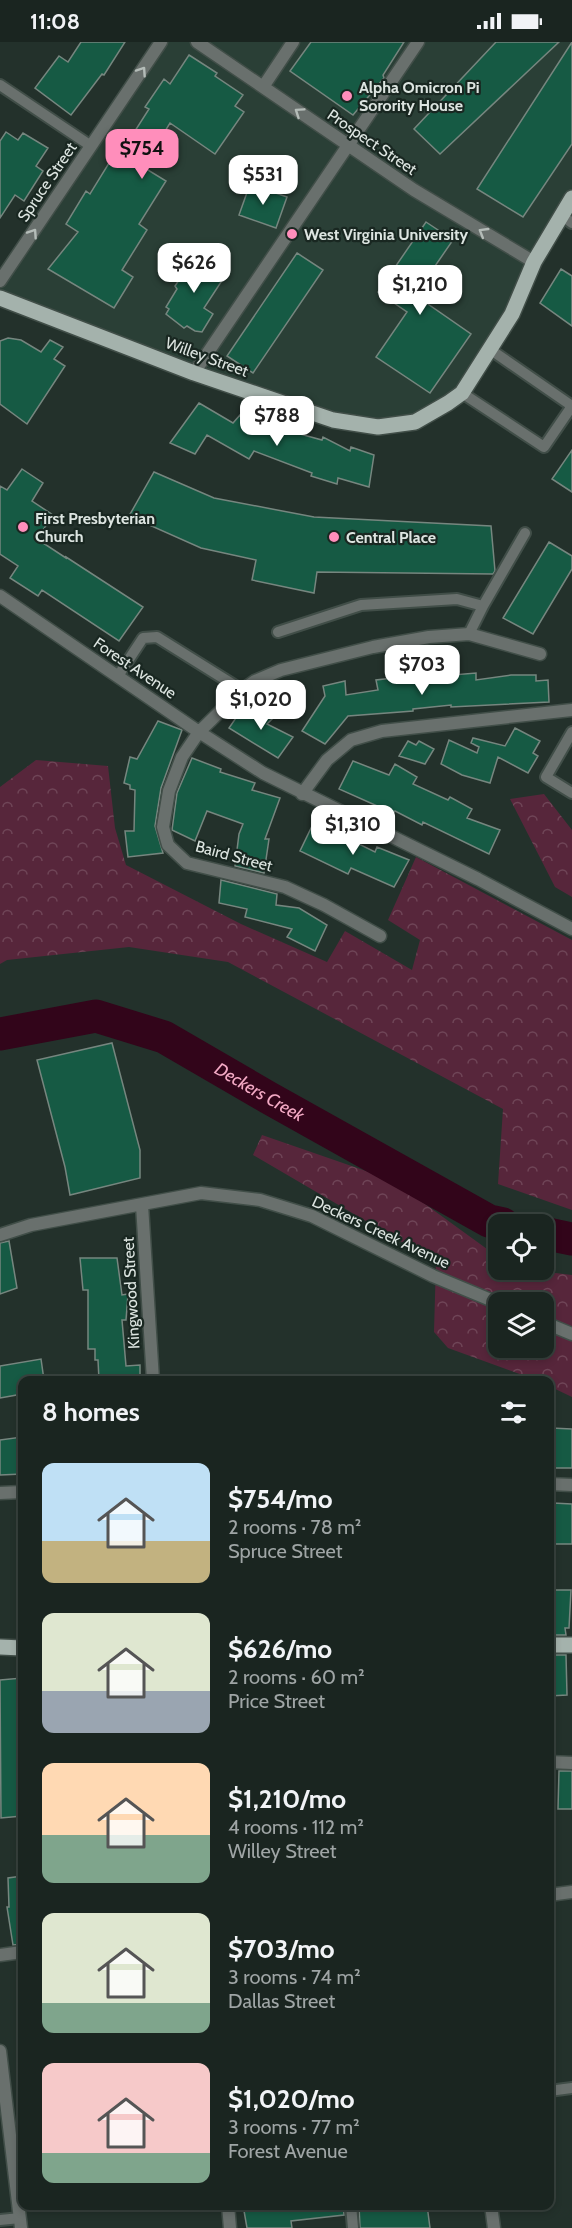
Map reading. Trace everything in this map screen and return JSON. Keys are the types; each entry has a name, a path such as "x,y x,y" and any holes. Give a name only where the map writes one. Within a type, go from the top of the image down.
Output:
{"main road":[{"name":"Willey Street","path":"0,298 194,373 333,420 378,427 415,422 462,393 512,314 534,262 566,219 572,198"},
{"path":"554,1645 572,1645"},
{"path":"0,1647 18,1648"}],"street":[{"name":"Spruce Street","path":"0,282 161,42"},
{"name":"Prospect Street","path":"197,42 414,190 534,262"},
{"path":"262,87 293,42"},
{"path":"194,373 418,42"},
{"name":"Forest Avenue","path":"0,596 263,773 572,928"},
{"name":"Baird Street","path":"380,936 324,905 285,887 187,863 168,845 163,827 169,791 182,757 199,732 242,690 255,681 281,670 373,647 429,637 470,634 540,654"},
{"path":"302,794 327,760 351,740 382,731 572,710"},
{"name":"Deckers Creek Avenue","path":"0,1236 31,1224 201,1193 260,1200 312,1216 433,1276 488,1299"},
{"name":"Kingwood Street","path":"142,1205 153,1376"},
{"path":"554,1327 572,1334"},
{"path":"554,1484 572,1485"},
{"path":"0,1493 18,1492"},
{"path":"554,1762 572,1763"},
{"path":"554,1895 572,1893"},
{"path":"0,1955 18,1953"},
{"path":"0,2051 3,2099 18,2208"},
{"path":"228,2210 230,2228"},
{"path":"492,2210 494,2228"}],"lane":[{"path":"0,85 91,147"},
{"path":"462,393 544,447 572,406 491,350"},
{"path":"470,634 483,606 525,533"},
{"path":"278,632 361,605 457,599 483,606"},
{"path":"118,676 143,638 157,637 242,690"},
{"path":"572,732 546,777 572,793"},
{"path":"554,2090 572,2088"},
{"path":"351,2210 353,2228"},
{"path":"0,2220 20,2223"}],"shaded area":[{"name":"West Virginia University","path":"161,42 572,42 572,206 534,262 448,403 378,427 194,373 0,297 0,281"}],"green space":[{"path":"36,760 108,766 115,828 126,865 241,924 327,962 345,931 412,970 420,940 388,920 416,857 572,940 572,1210 498,1184 503,1109 228,962 129,947 7,960 0,964 0,787"},
{"path":"544,794 572,830 572,897 555,887 510,799"},
{"path":"262,1135 392,1180 488,1250 488,1280 554,1280 554,1273 572,1275 572,1397 554,1388 554,1376 525,1376 448,1348 434,1332 436,1262 253,1155"}],"building":[{"path":"81,42 125,42 104,75 102,74 71,115 35,88 59,56 68,62"},
{"name":"Alpha Omicron Pi Sorority House","path":"311,42 404,42 383,75 384,78 353,115 290,71"},
{"path":"496,42 559,42 440,154 414,129"},
{"path":"572,42 572,144 523,217 477,189"},
{"path":"189,55 217,73 215,76 243,95 235,106 244,112 215,154 170,123 143,167 166,181 139,224 147,230 122,270 133,277 114,308 48,269 78,232 66,224 86,191 90,194 117,150 121,153 149,109 145,107 164,79 170,84"},
{"path":"6,132 18,140 23,133 48,148 36,166 43,171 24,201 15,195 0,218 0,141"},
{"path":"250,184 287,197 276,228 239,215"},
{"path":"426,222 453,240 415,295 471,334 430,393 376,357 407,312 378,292"},
{"path":"297,253 323,270 253,373 227,356"},
{"path":"187,257 195,263 198,258 225,276 204,308 213,314 202,332 187,326 184,328 166,314 169,309 166,307 177,289 175,286 179,280 174,275 178,265"},
{"path":"561,269 572,276 572,326 540,303"},
{"path":"8,338 21,340 41,352 50,340 63,347 54,359 65,366 27,424 0,404 0,341"},
{"path":"199,403 233,423 240,415 276,438 282,429 322,440 323,437 350,451 351,447 374,455 369,487 338,478 337,484 311,476 312,473 254,451 249,459 207,435 195,454 170,443"},
{"path":"572,450 572,492 552,479"},
{"path":"22,469 43,483 32,501 53,515 37,539 143,607 119,641 42,590 38,596 10,578 18,566 0,554 0,486 7,490"},
{"name":"Central Place","path":"154,472 214,498 314,517 491,526 495,571 493,574 317,572 314,593 252,580 256,560 201,548 129,516"},
{"path":"549,542 572,556 572,569 533,634 503,618"},
{"path":"440,665 441,676 476,673 476,680 511,675 536,675 536,681 548,680 549,702 451,707 451,705 413,709 413,711 348,716 325,744 302,731 325,696 323,686 345,681 346,695 378,690 376,680 411,676 411,668"},
{"path":"257,704 275,716 267,724 293,737 278,758 229,728 240,712 248,712"},
{"path":"158,721 182,730 161,788 155,826 163,853 128,857 125,831 134,831 135,790 130,789 130,785 124,783 130,757 137,759"},
{"path":"515,728 540,741 533,753 538,756 528,773 498,757 490,783 462,775 441,764 449,740 477,753 479,747 471,743 473,738 505,746"},
{"path":"408,741 416,745 419,741 434,749 425,764 399,756"},
{"path":"192,758 221,769 220,772 255,783 252,790 280,798 265,839 269,839 264,873 235,866 239,834 243,824 207,811 195,841 172,830 177,793"},
{"path":"353,761 389,775 395,764 417,777 413,784 448,800 450,797 472,809 467,818 500,830 489,854 423,822 422,825 395,811 393,813 339,789"},
{"path":"314,822 375,852 377,847 409,860 394,887 351,868 348,874 300,851"},
{"path":"221,880 277,894 276,905 299,908 327,925 315,951 287,937 292,929 245,917 247,909 219,903"},
{"path":"112,1043 140,1150 140,1178 70,1195 37,1060"},
{"path":"9,1241 17,1288 0,1294 0,1243"},
{"path":"80,1258 117,1258 122,1295 128,1294 126,1320 122,1320 126,1366 140,1365 140,1376 99,1376 95,1349 88,1349 88,1290 83,1290"},
{"path":"41,1359 43,1376 18,1376 18,1395 0,1398 0,1366"},
{"path":"554,1428 572,1429 572,1468 554,1468"},
{"path":"18,1438 18,1474 0,1475 0,1440"},
{"path":"554,1503 572,1504 572,1544 554,1544"},
{"path":"554,1590 571,1590 569,1628 565,1628 566,1635 554,1635"},
{"path":"554,1655 566,1655 567,1695 554,1696"},
{"path":"18,1678 18,1816 1,1818 0,1680"},
{"path":"559,1771 572,1771 572,1809 558,1809"},
{"path":"18,1877 18,1944 13,1945 7,1907 9,1907 8,1878"},
{"path":"244,2210 344,2210 344,2215 291,2221 292,2228 247,2228"},
{"path":"359,2210 428,2210 430,2228 360,2228"}],"waterway":[{"name":"Deckers Creek","path":"0,1034 96,1016 164,1037 488,1220"},
{"name":"Deckers Creek","path":"554,1235 572,1239"}],"place":[{"name":"Alpha Omicron Pi Sorority House","path":"347,96"},
{"name":"West Virginia University","path":"292,234"},
{"name":"First Presbyterian Church","path":"23,527"},
{"name":"Central Place","path":"334,537"}]}
